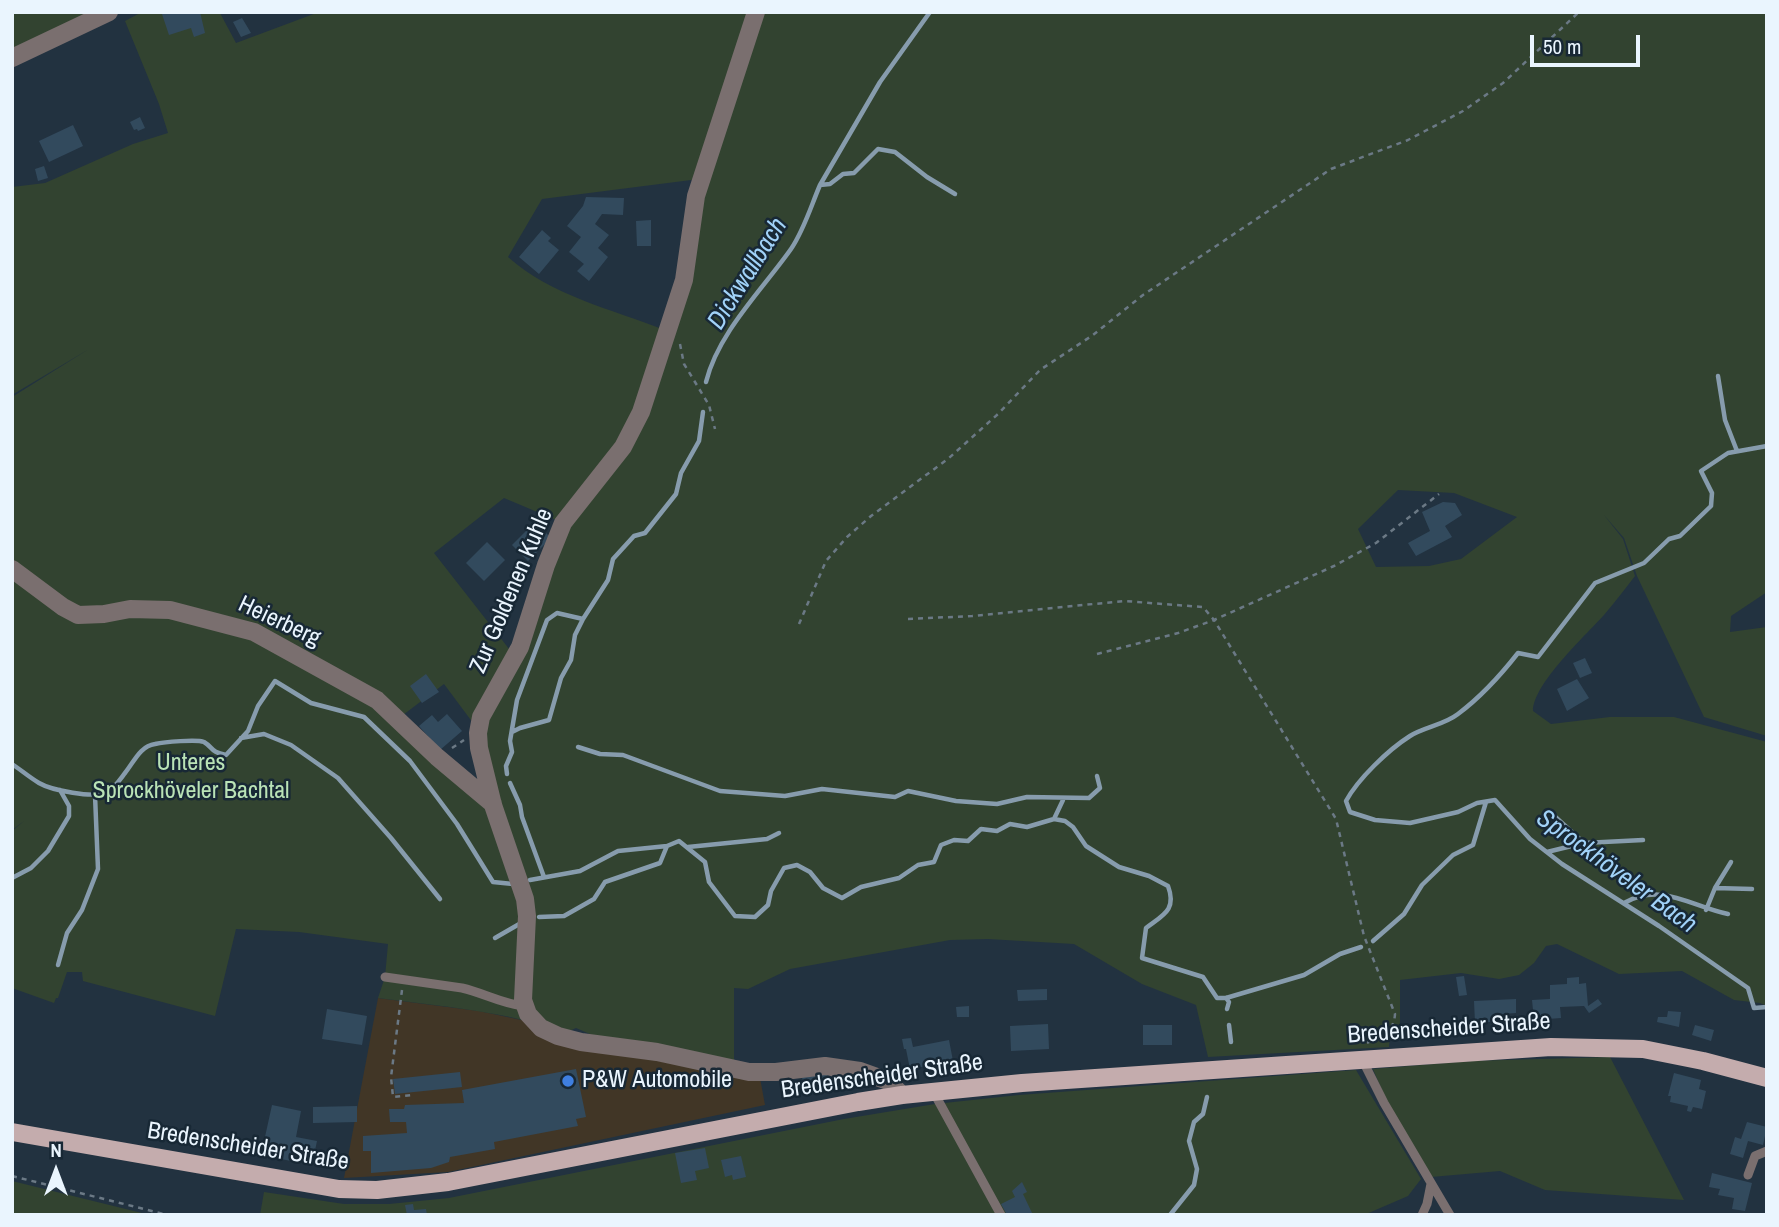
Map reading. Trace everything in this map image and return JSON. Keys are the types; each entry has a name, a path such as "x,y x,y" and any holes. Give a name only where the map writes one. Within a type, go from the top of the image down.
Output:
{"main road":[{"name":"Bredenscheider Straße","path":"12,1132 309,1186 377,1190 448,1182 902,1094 1022,1083 1480,1050 1602,1046 1643,1049 1767,1077"}],"street":[{"path":"12,58 109,12"},
{"name":"Zur Goldenen Kuhle","path":"524,1006 522,995 526,908 480,755 478,733 481,718 520,647 546,565 563,523 624,447 640,412 684,279 696,196 756,12"},
{"name":"Heierberg","path":"12,569 78,615 130,609 170,610 254,632 377,700 493,805"},
{"path":"524,1006 544,1030 581,1042 657,1052 749,1072 776,1072 825,1066 860,1071 888,1081 902,1094"}],"lane":[{"path":"385,977 474,991 505,1004 524,1006"},
{"path":"1362,1059 1384,1103 1450,1215"},
{"path":"933,1091 1002,1215"},
{"path":"1748,1175 1755,1156 1767,1151"},
{"path":"1422,1215 1431,1184"}],"path":[{"path":"799,624 827,561 847,537 949,458 998,414 1040,370 1093,335 1143,295 1331,169 1408,140 1463,111 1503,83 1580,12"},
{"path":"678,336 684,364 709,405 715,429"},
{"path":"1097,654 1178,633 1214,620 1334,566 1376,543 1439,494"},
{"path":"908,619 972,616 1124,601 1203,607 1214,620 1336,818 1364,936 1395,1014 1395,1024 1391,1031 1365,1044 1362,1059"},
{"path":"437,757 478,733"},
{"path":"403,979 391,1077 393,1097 413,1095 412,1093"},
{"path":"12,1176 168,1215"}],"shaded area":[{"path":"378,998 479,1011 760,1078 765,1105 448,1172 344,1178"}],"green space":[{"path":"12,12 106,12 12,57"},
{"name":"Unteres Sprockhöveler Bachtal","path":"142,12 159,12 169,16 220,13 236,43 319,12 752,12 699,179 542,199 508,257 563,292 665,330 643,399 616,456 569,506 561,522 504,498 434,553 513,654 482,718 504,684 573,511 611,469 642,410 690,283 695,210 760,12 1767,12 1767,592 1731,616 1730,632 1767,627 1767,736 1704,717 1637,576 1624,538 1604,515 1623,539 1635,576 1604,615 1550,674 1535,700 1533,711 1551,724 1610,717 1674,717 1767,742 1767,1006 1734,1000 1682,971 1619,974 1557,944 1546,946 1534,963 1519,975 1499,979 1461,973 1400,980 1400,1035 1390,1035 1389,1047 1208,1057 1196,1005 1142,984 1074,944 988,939 950,940 790,969 748,989 734,988 734,1064 606,1041 576,1028 567,1032 497,1015 378,998 385,977 388,944 299,932 236,929 215,1016 83,981 82,972 67,972 54,1003 12,988 12,831 24,821 12,830 12,397 89,349 12,395 12,187 45,183 133,144 168,133 125,21","holes":["1398,490 1454,493 1517,517 1461,559 1429,566 1376,567 1358,529","170,607 254,630 377,698 399,718 444,684 476,727 476,751 493,816 423,741 377,702 255,634 169,612 149,610"]},
{"path":"1610,1057 1684,1200 1545,1190 1500,1171 1431,1177 1386,1100 1373,1069 1470,1061"},
{"path":"1356,1070 1421,1179 1408,1196 1364,1215 260,1215 264,1192 344,1204 389,1204 449,1198 844,1119 935,1104 1019,1095"},
{"path":"12,1181 150,1215 12,1215"}],"building":[{"path":"200,12 205,33 194,37 191,28 169,35 162,14"},
{"path":"242,18 251,33 241,37 233,22"},
{"path":"140,117 145,128 134,130 130,122"},
{"path":"73,125 83,146 49,162 39,141"},
{"path":"44,166 48,178 38,181 35,169"},
{"path":"586,197 624,198 623,215 602,214 595,224 609,235 598,248 608,257 589,281 577,271 584,264 569,252 581,237 567,226 583,206"},
{"path":"651,220 651,246 637,246 636,221"},
{"path":"542,230 551,238 548,241 559,250 539,274 519,257"},
{"path":"1443,502 1455,503 1462,515 1445,526 1452,537 1416,556 1408,543 1430,531 1422,512"},
{"path":"535,522 551,538 528,561 512,545"},
{"path":"487,542 505,560 484,581 466,563"},
{"path":"1585,658 1592,673 1580,678 1573,663"},
{"path":"426,674 439,692 422,703 410,686"},
{"path":"1577,679 1589,698 1567,711 1557,689"},
{"path":"447,714 462,731 440,750 419,726 432,715 438,722"},
{"path":"1464,976 1467,995 1459,996 1456,977"},
{"path":"1579,977 1579,984 1586,983 1588,1006 1598,999 1602,1004 1589,1013 1584,1006 1560,1007 1561,1018 1534,1020 1532,1000 1550,999 1550,985 1567,984 1567,978"},
{"path":"1047,989 1047,1000 1018,1001 1017,990"},
{"path":"1516,999 1516,1013 1503,1014 1504,1021 1475,1023 1474,1001"},
{"path":"969,1006 969,1017 957,1017 956,1007"},
{"path":"327,1009 367,1016 362,1045 322,1039"},
{"path":"1668,1011 1681,1012 1679,1027 1657,1022 1658,1017 1667,1017"},
{"path":"1048,1024 1049,1049 1011,1051 1010,1026"},
{"path":"1143,1025 1172,1025 1172,1045 1143,1045"},
{"path":"1695,1025 1714,1030 1711,1041 1692,1035"},
{"path":"911,1038 913,1047 949,1040 953,1061 910,1069 902,1039"},
{"path":"576,1069 586,1117 576,1119 578,1126 494,1142 495,1149 450,1157 449,1162 431,1168 371,1173 371,1151 363,1151 363,1136 407,1133 406,1122 390,1122 389,1109 404,1109 405,1105 464,1103 462,1090"},
{"path":"460,1072 462,1087 395,1094 393,1079"},
{"path":"837,1072 840,1090 805,1095 802,1077"},
{"path":"1674,1073 1701,1080 1699,1089 1706,1091 1702,1109 1693,1107 1691,1112 1687,1111 1688,1106 1670,1102 1671,1096 1668,1096"},
{"path":"272,1105 301,1111 296,1137 317,1141 313,1160 292,1155 291,1161 261,1155"},
{"path":"357,1106 357,1122 313,1123 313,1107"},
{"path":"1747,1122 1767,1127 1763,1145 1748,1141 1743,1158 1730,1154 1735,1137 1741,1139"},
{"path":"705,1148 709,1168 695,1171 697,1180 681,1183 675,1153"},
{"path":"741,1156 746,1177 733,1180 732,1175 725,1177 721,1160"},
{"path":"1712,1173 1752,1183 1745,1211 1732,1209 1734,1198 1718,1195 1720,1189 1709,1187"},
{"path":"1022,1182 1027,1192 1023,1194 1033,1215 1007,1215 1001,1204 1015,1197 1012,1191"},
{"path":"413,1204 414,1210 426,1209 427,1215 407,1215 405,1205"}],"waterway":[{"name":"Dickwallbach","path":"820,185 880,82 930,12"},
{"name":"Dickwallbach","path":"706,382 720,346 742,312 796,242 820,185 830,184 843,174 854,173 878,149 895,152 927,177 955,194"},
{"path":"1718,376 1725,420 1737,451"},
{"name":"Dickwallbach","path":"507,774 517,700 547,620 557,613 583,619 608,580 613,559 634,536 645,533 676,494 681,473 699,441 703,412"},
{"path":"1767,446 1728,453 1701,471 1712,493 1711,506 1680,536 1669,539 1644,563 1595,583 1538,657 1518,653 1490,685 1458,714 1416,733 1392,749 1366,774 1346,801 1350,812 1375,820 1410,823 1495,800 1530,839 1562,864 1659,926 1748,988 1754,1008 1767,1007"},
{"name":"Dickwallbach","path":"512,732 549,720 561,678 571,660 575,635 583,619"},
{"name":"Sprockhöveler Bach","path":"12,764 45,786 93,795 112,788 138,755 150,745 200,741 217,753 226,755 248,731 258,706 275,681 311,703 364,717 410,761 457,824 493,882 513,884"},
{"path":"241,738 264,734 291,745 338,778 440,899"},
{"path":"578,747 600,754 623,755 720,791 785,796 822,789 895,797 908,791 956,801 997,804 1027,797 1089,798 1100,788 1097,776"},
{"name":"Dickwallbach","path":"510,783 544,877"},
{"path":"12,878 31,868 48,851 69,816 69,806 60,790"},
{"path":"58,965 67,933 82,910 98,869 95,795"},
{"path":"1054,819 1063,800"},
{"name":"Sprockhöveler Bach","path":"1373,941 1404,914 1422,885 1453,855 1473,845 1486,802"},
{"path":"1551,813 1584,843"},
{"name":"Sprockhöveler Bach","path":"530,880 580,871 618,851 667,846 679,841 705,862 709,882 735,916 755,917 768,905 771,891 784,868 797,865 810,872 823,888 842,898 861,887 899,878 918,865 934,862 941,845 954,840 968,841 981,829 997,831 1010,824 1027,827 1054,819 1065,821 1073,827 1086,846 1119,867 1149,876 1168,886 1171,901 1167,911 1146,928 1142,958 1203,977 1217,998 1226,998 1304,975 1340,954 1361,947"},
{"path":"688,847 767,839 779,833"},
{"path":"1547,852 1584,843 1643,840"},
{"path":"539,917 564,916 594,899 605,882 660,863 667,846"},
{"path":"1706,910 1715,888 1731,862"},
{"path":"1715,888 1752,889"},
{"path":"1624,903 1638,897 1664,895 1728,914"},
{"path":"495,938 521,923"},
{"path":"1226,998 1229,1002 1227,1009"},
{"path":"1229,1025 1231,1042"},
{"path":"1170,1215 1194,1185 1197,1169 1189,1141 1194,1122 1203,1114 1207,1097"}],"place":[{"name":"P&W Automobile","path":"568,1081"}]}
